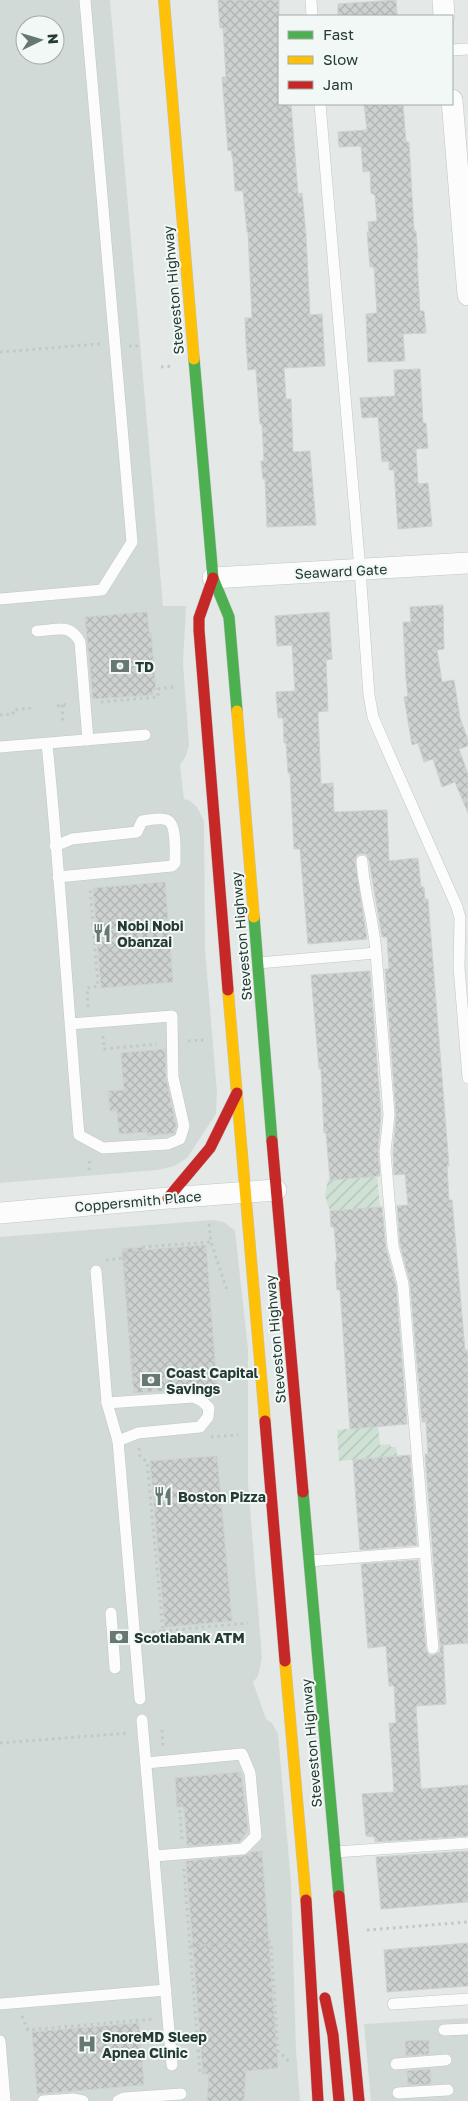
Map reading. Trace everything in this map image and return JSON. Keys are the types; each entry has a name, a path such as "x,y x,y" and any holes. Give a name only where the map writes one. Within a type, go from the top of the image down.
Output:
{"main road":[{"name":"Steveston Highway","path":"164,0 213,578 229,617 276,1190 335,1852 360,2101"},
{"name":"Steveston Highway","path":"213,578 199,618 199,630 308,1924 318,2101"},
{"path":"168,1198 210,1148 238,1092"},
{"name":"Steveston Highway","path":"308,1924 333,2035 339,2101"}],"street":[{"path":"443,0 444,15"},
{"path":"453,105 464,193 468,295"},
{"name":"Seaward Gate","path":"213,578 468,563"},
{"name":"Coppersmith Place","path":"0,1213 276,1190"}],"lane":[{"path":"0,599 102,590 132,542 85,0"},
{"path":"311,0 312,15"},
{"path":"453,50 468,49"},
{"path":"320,105 369,695 373,717 457,907 460,918 459,968 468,1078"},
{"path":"37,632 69,630 75,633 80,642 88,740"},
{"path":"0,747 145,735"},
{"path":"47,744 79,1136 103,1148 168,1144 180,1139 184,1126 173,1077 172,1016 70,1024"},
{"path":"55,846 72,839 137,832 142,821 165,819 174,828 175,863 172,866 58,877"},
{"path":"362,861 365,890 374,926 389,1115 385,1152 393,1246 403,1284 433,1648"},
{"path":"258,963 376,954"},
{"path":"96,1271 107,1402 118,1441 140,1699"},
{"path":"107,1402 194,1397 202,1401 209,1408 208,1417 200,1427 191,1430 138,1433 118,1441"},
{"path":"309,1561 425,1552"},
{"path":"110,1614 115,1668"},
{"path":"142,1720 172,2065"},
{"path":"146,1763 242,1754 250,1773 256,1836 243,1849 154,1856"},
{"path":"335,1852 468,1843"},
{"path":"0,2004 166,1990"},
{"path":"393,2004 468,1999"},
{"path":"444,2030 468,2029"},
{"path":"0,2041 5,2101"},
{"path":"396,2064 446,2060"},
{"path":"398,2093 448,2090"},
{"path":"118,2101 124,2098 181,2094"},
{"path":"43,2101 73,2099 83,2101"}],"path":[{"path":"0,352 93,344 140,346"},
{"path":"161,367 173,366"},
{"path":"92,702 158,696 158,689 174,687"},
{"path":"57,706 62,705 63,724"},
{"path":"0,715 14,714 13,710 32,708"},
{"path":"88,1007 87,988 98,986 90,881"},
{"path":"96,1034 103,1033 104,1049 163,1044"},
{"path":"188,1041 204,1040"},
{"path":"89,1170 90,1154"},
{"path":"209,1224 211,1242 229,1297"},
{"path":"135,1395 123,1253 139,1252 142,1247 211,1242"},
{"path":"96,1271 106,1259 124,1258"},
{"path":"139,1444 140,1456 147,1462 163,1631"},
{"path":"154,1644 153,1632 248,1623"},
{"path":"162,1730 164,1752"},
{"path":"0,1743 129,1733"},
{"path":"177,1778 182,1848"},
{"path":"184,1861 200,2072"},
{"path":"367,1930 468,1922"},
{"path":"190,1946 266,1940 271,1943 278,2051 290,2062"},
{"path":"20,2013 28,2030 154,2019"}],"shaded area":[{"path":"0,0 110,0 163,606 186,606 183,663 189,745 186,756 180,765 184,799 197,807 204,821 205,949 217,1092 216,1114 187,1158 174,1166 158,1170 0,1183"},
{"path":"213,1220 224,1222 235,1231 248,1349 248,1482 262,1658 258,1676 253,1682 266,1719 272,1723 278,1734 291,1882 296,2050 300,2101 0,2101 0,1237"},
{"path":"468,2018 468,2101 371,2101 364,2024"}],"green space":[{"path":"377,1176 380,1208 330,1211 325,1196 328,1180"},
{"path":"378,1426 380,1445 390,1444 391,1447 396,1447 397,1456 339,1461 337,1430"}],"building":[{"path":"218,0 279,0 278,105 291,105 298,194 302,193 306,235 310,315 322,314 325,366 284,368 286,399 291,399 293,452 310,451 316,525 267,527 265,479 263,479 261,461 264,461 262,424 260,424 256,369 248,370 246,342 245,318 252,318 248,232 243,191 235,191 233,161 231,150 228,151 222,77 226,77 223,28 220,28"},
{"path":"396,0 397,15 338,15 338,4"},
{"path":"364,105 403,105 406,142 409,142 420,311 424,311 426,333 403,334 405,361 368,362 366,314 377,313 374,267 370,267 367,232 369,232 368,222 377,221 375,195 371,193 370,171 363,172 361,146 339,147 338,132 367,130"},
{"path":"420,369 423,423 426,423 428,448 416,449 418,484 428,483 432,526 398,529 394,470 389,470 389,461 382,462 378,417 362,418 360,398 395,396 394,370"},
{"path":"443,605 444,649 437,650 442,682 454,680 460,718 468,740 468,746 459,749 468,774 468,813 455,782 442,787 433,759 424,762 418,743 412,745 404,697 408,696 403,622 411,622 410,607"},
{"name":"TD","path":"147,612 149,632 151,632 156,690 152,690 153,695 93,699 85,617"},
{"path":"329,612 332,659 326,660 328,711 318,712 321,784 333,783 334,812 387,810 389,861 418,858 421,887 424,887 425,899 428,899 449,1166 447,1166 449,1200 452,1200 465,1350 467,1350 468,1358 468,1643 443,1645 446,1704 416,1706 421,1789 468,1785 468,1836 375,1842 375,1837 366,1836 362,1794 394,1792 389,1723 396,1723 394,1686 389,1686 386,1646 368,1648 361,1564 418,1560 426,1649 429,1655 434,1655 440,1652 440,1647 425,1454 428,1454 426,1422 422,1422 410,1283 400,1245 397,1206 408,1205 405,1174 394,1175 393,1152 396,1115 385,969 389,969 387,937 382,937 369,860 366,854 362,854 357,855 355,862 367,939 308,944 300,849 294,849 290,773 288,773 286,743 284,743 283,718 278,718 276,692 295,691 292,645 277,646 275,616"},
{"path":"165,882 173,982 101,988 93,888"},
{"path":"370,971 381,1115 378,1151 380,1176 330,1180 326,1133 324,1133 321,1069 319,1069 311,975"},
{"path":"165,1049 166,1078 176,1126 174,1133 147,1136 147,1132 119,1134 117,1111 110,1111 108,1091 124,1090 121,1053"},
{"path":"382,1207 386,1248 396,1285 407,1424 350,1429 340,1290 337,1290 334,1227 331,1227 330,1211"},
{"path":"206,1245 217,1387 134,1393 122,1249 144,1247 144,1250"},
{"path":"410,1455 417,1545 360,1550 353,1460"},
{"path":"217,1456 232,1621 165,1627 150,1461"},
{"path":"241,1772 248,1830 239,1842 187,1846 184,1807 177,1807 175,1778"},
{"path":"262,1851 278,2068 246,2071 244,2101 207,2101 209,2074 203,2074 186,1861 244,1856 250,1852"},
{"path":"468,1851 468,1902 381,1909 376,1857"},
{"path":"468,1943 468,1986 387,1992 384,1950"},
{"path":"139,2023 144,2085 37,2094 32,2032"},
{"path":"429,2040 429,2054 406,2056 405,2041"},
{"path":"430,2069 431,2084 408,2085 407,2071"}],"traffic: fast":[{"path":"194,359 213,578 229,617 237,711"},
{"path":"254,917 272,1141"},
{"path":"303,1492 339,1896"}],"traffic: slow":[{"path":"164,0 194,359"},
{"path":"237,711 254,917"},
{"path":"228,990 265,1421"},
{"path":"285,1661 306,1900"}],"traffic: jam":[{"path":"213,578 199,618 199,630 228,990"},
{"path":"168,1198 210,1148 237,1093"},
{"path":"272,1141 303,1492"},
{"path":"265,1421 285,1661"},
{"path":"339,1896 359,2101"},
{"path":"306,1900 318,2101"},
{"path":"325,1998 333,2035 339,2101"}],"place":[{"name":"TD","path":"120,666"},
{"name":"Nobi Nobi Obanzai","path":"102,933"},
{"name":"Coast Capital Savings","path":"151,1380"},
{"name":"Boston Pizza","path":"163,1496"},
{"name":"Scotiabank ATM","path":"119,1637"},
{"name":"SnoreMD Sleep Apnea Clinic","path":"87,2044"}]}
